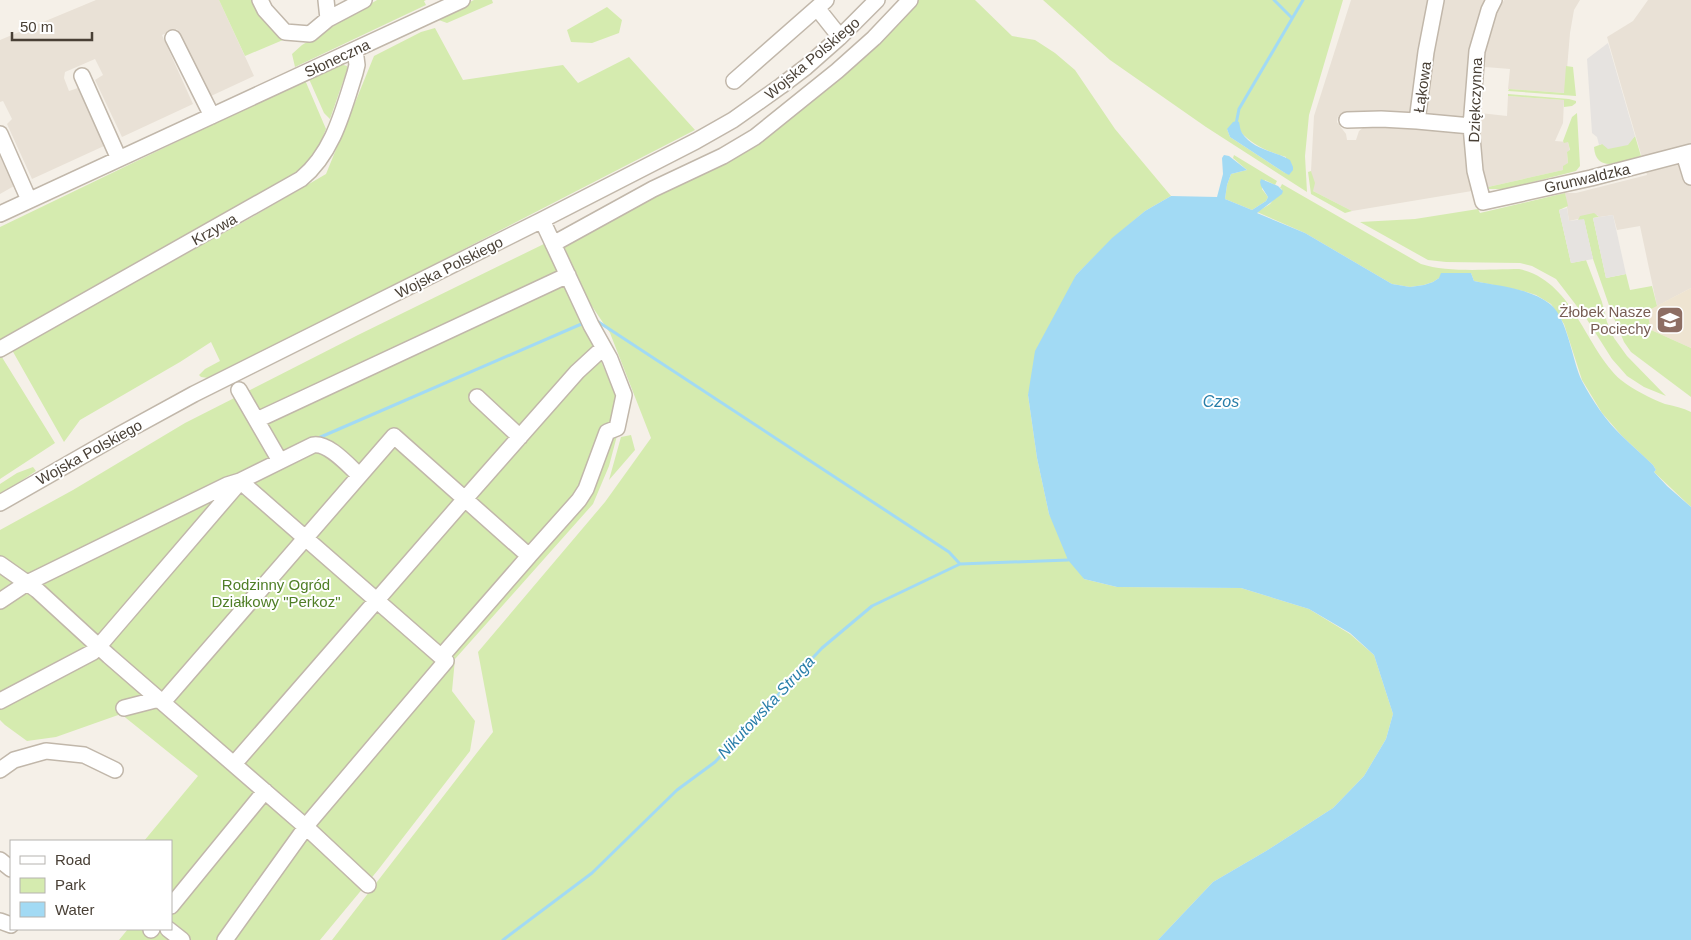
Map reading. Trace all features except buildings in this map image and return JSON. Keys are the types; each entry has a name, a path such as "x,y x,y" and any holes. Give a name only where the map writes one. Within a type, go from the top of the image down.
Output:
{"street":[{"path":"260,0 265,10 285,32 310,34 328,19 364,0"},
{"path":"326,0 328,19"},
{"name":"Słoneczna","path":"0,214 462,0"},
{"name":"Wojska Polskiego","path":"0,504 194,394 542,220 733,120 781,86 840,37 877,0"},
{"path":"553,244 653,189 723,156 755,137 874,38 910,0"},
{"name":"Łąkowa","path":"1436,0 1426,52 1417,120 1471,126"},
{"name":"Dziękczynna","path":"1483,202 1475,171 1471,126 1477,52 1489,10 1494,0"},
{"path":"734,81 822,4 840,37"},
{"path":"173,38 212,116"},
{"name":"Krzywa","path":"0,349 284,190 311,171 329,145 345,103 357,65 355,50"},
{"path":"82,76 119,159"},
{"path":"1347,120 1417,120"},
{"path":"0,134 30,200"},
{"path":"1687,153 1691,177"},
{"name":"Grunwaldzka","path":"1483,202 1591,178 1687,153"},
{"path":"441,657 579,500 586,489 607,432 617,428 624,395 542,220"},
{"path":"257,420 568,276"},
{"path":"234,764 577,372 603,348"},
{"path":"239,390 280,461"},
{"path":"477,397 520,437"},
{"path":"124,708 161,700 394,436 529,556"},
{"path":"0,601 27,583 313,445 326,446 359,475"},
{"path":"225,940 306,827 446,661 240,481"},
{"path":"0,700 93,652 240,481"},
{"path":"0,564 37,590 306,827 368,885"},
{"path":"0,770 14,760 46,751 84,754 114,770"},
{"path":"172,905 265,791"},
{"path":"0,860 10,868"},
{"path":"169,930 182,940"}],"shaded area":[{"path":"96,0 219,0 254,76 211,96 177,29 162,35 193,104 122,137 95,80 103,75 95,59 65,72 64,78 69,91 78,88 104,146 32,179 7,124 12,119 3,101 0,102 0,40"},
{"path":"1351,0 1431,0 1411,113 1408,115 1392,116 1338,116 1337,122 1346,134 1347,140 1356,140 1359,131 1365,126 1466,129 1467,160 1472,191 1352,211 1313,191 1311,171 1314,116"},
{"path":"1444,0 1488,0 1466,121 1425,115 1434,44"},
{"path":"1504,0 1580,0 1574,10 1570,33 1565,93 1508,89 1510,69 1485,67 1486,48 1496,14"},
{"path":"1648,0 1691,0 1691,288 1657,306 1640,226 1617,230 1613,215 1599,217 1597,215 1569,221 1565,193 1576,193 1647,175 1607,37 1633,21"},
{"path":"1608,43 1635,136 1628,145 1608,149 1602,144 1599,145 1597,137 1592,133 1587,59"},
{"path":"1508,96 1564,100 1563,123 1555,141 1568,142 1570,151 1567,152 1568,164 1563,170 1488,187 1484,183 1478,143 1480,113 1507,116"},
{"path":"0,155 14,186 0,194"},
{"path":"1567,208 1569,221 1584,219 1593,259 1571,263 1559,210"},
{"path":"1613,215 1626,274 1606,278 1593,218"},
{"name":"Żłobek Nasze Pociechy","path":"1691,288 1691,348 1651,330 1647,311"}],"green space":[{"path":"219,0 255,0 283,36 283,40 245,56"},
{"path":"377,0 426,0 424,1 426,5 295,67 292,54 302,45"},
{"path":"474,0 492,0 493,3 447,23 436,19 436,18"},
{"path":"917,0 975,0 1012,36 1035,40 1055,53 1075,70 1115,129 1171,196 1145,211 1112,239 1076,275 1028,395 1037,458 1049,514 1084,579 1117,587 1241,588 1309,609 1350,634 1374,655 1393,714 1386,739 1364,776 1333,808 1213,882 1158,940 332,940 493,732 478,652 605,502 651,438 610,333 583,293 564,246 760,138"},
{"path":"1043,0 1343,0 1309,115 1305,156 1307,192 1206,127 1110,60","holes":["1227,129 1240,131 1261,147 1286,157 1285,173 1230,137"]},
{"path":"607,7 622,20 619,33 592,43 571,42 567,30"},
{"path":"435,28 463,80 563,65 578,83 629,57 695,130 223,373 208,378 201,377 199,375 205,369 220,361 211,342 80,420 64,442 12,350 326,174 374,56 421,32"},
{"path":"340,64 347,66 347,70 330,119 324,113 309,79"},
{"path":"1566,66 1573,67 1576,96 1508,91 1509,89 1564,93"},
{"path":"305,80 326,129 318,149 304,170 0,341 0,227"},
{"path":"1508,94 1569,99 1576,101 1576,103 1572,106 1564,107 1564,100 1508,96"},
{"path":"1577,113 1580,166 1576,171 1505,189 1489,189 1488,187 1563,170 1563,166 1568,163 1567,152 1570,150 1568,142 1564,143 1563,141 1572,117"},
{"path":"1635,136 1641,156 1612,164 1600,161 1596,156 1594,147 1602,144 1627,145"},
{"path":"1234,155 1277,181 1275,185 1265,180 1262,189 1268,197 1266,201 1252,210 1225,199 1231,174 1247,170 1233,158"},
{"path":"1311,171 1315,183 1313,191 1352,211 1345,213 1311,194 1308,172"},
{"path":"1282,184 1421,264 1456,270 1519,269 1538,276 1553,287 1566,301 1608,366 1621,380 1654,399 1691,412 1691,507 1654,472 1656,470 1653,465 1622,436 1602,413 1582,380 1564,324 1551,304 1536,295 1523,291 1474,281 1471,273 1439,278 1424,285 1410,287 1392,284 1305,233 1257,212 1270,204 1282,189 1280,188"},
{"path":"1565,193 1568,206 1559,210 1571,263 1586,260 1614,338 1627,356 1666,396 1644,387 1627,376 1612,359 1586,318 1556,279 1532,266 1520,263 1428,260 1360,222 1415,219 1478,209 1480,213"},
{"path":"1594,213 1599,217 1593,218 1606,278 1626,274 1630,290 1652,286 1657,306 1647,311 1651,330 1691,348 1691,397 1631,352 1624,342 1593,259 1584,220 1578,220 1580,216"},
{"name":"Rodzinny Ogród Działkowy \"Perkoz\"","path":"550,241 623,413 609,466 593,504 455,659 452,691 475,721 470,751 378,870 320,940 119,940 127,930 172,930 172,840 145,840 198,776 121,714 56,737 27,741 0,720 0,530 73,490 185,423 358,335"},
{"path":"0,354 55,443 0,479"},
{"path":"631,435 635,450 609,480 621,437"},
{"path":"33,467 36,471 0,495 0,484 17,473"}],"water":[{"path":"1237,121 1242,133 1252,143 1290,160 1293,170 1289,175 1230,137 1227,129 1233,122"},
{"name":"Czos","path":"1224,155 1229,156 1247,170 1231,174 1225,199 1252,210 1266,201 1268,197 1261,186 1261,179 1278,186 1283,191 1282,194 1257,213 1305,233 1392,284 1410,287 1433,282 1439,278 1441,273 1471,273 1474,281 1533,294 1550,304 1561,319 1578,373 1590,396 1610,424 1653,465 1656,470 1654,472 1667,486 1691,507 1691,940 1158,940 1213,882 1333,808 1364,776 1386,739 1393,714 1374,655 1350,633 1309,609 1241,588 1117,587 1084,579 1068,560 1049,514 1037,458 1028,395 1035,351 1076,275 1112,238 1145,211 1171,196 1217,197 1223,174 1222,158"}],"waterway":[{"path":"1274,0 1292,18"},
{"path":"1236,124 1239,109 1303,0"},
{"path":"594,319 949,552 960,564"},
{"path":"316,439 586,322"},
{"name":"Nikutowska Struga","path":"503,940 592,873 677,790 715,762 822,648 872,606 960,564 1068,560"}],"place":[{"name":"Żłobek Nasze Pociechy","path":"1670,320"}]}
